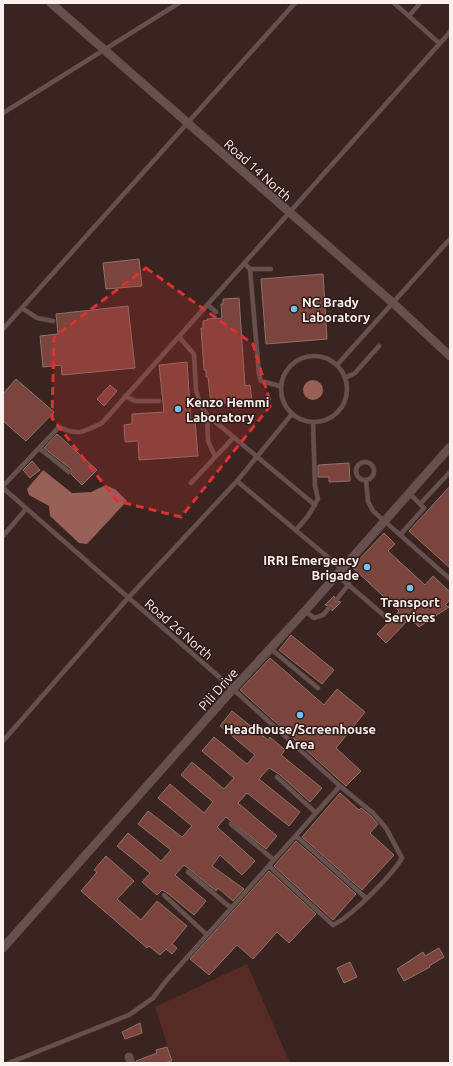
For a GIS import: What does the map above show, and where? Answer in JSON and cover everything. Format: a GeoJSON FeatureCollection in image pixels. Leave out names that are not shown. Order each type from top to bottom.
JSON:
{"type":"FeatureCollection","features":[{"type":"Feature","properties":{"kind":"street","name":"Road 14 North"},"geometry":{"type":"LineString","coordinates":[[51,3],[289,214],[393,303],[450,356]]}},
{"type":"Feature","properties":{"kind":"street","name":"Pili Drive"},"geometry":{"type":"LineString","coordinates":[[4,945],[233,689],[306,611],[450,447]]}},
{"type":"Feature","properties":{"kind":"lane"},"geometry":{"type":"LineString","coordinates":[[3,113],[179,3]]}},
{"type":"Feature","properties":{"kind":"lane"},"geometry":{"type":"LineString","coordinates":[[3,329],[295,3]]}},
{"type":"Feature","properties":{"kind":"lane"},"geometry":{"type":"LineString","coordinates":[[394,3],[440,43]]}},
{"type":"Feature","properties":{"kind":"lane"},"geometry":{"type":"LineString","coordinates":[[409,16],[420,3]]}},
{"type":"Feature","properties":{"kind":"lane"},"geometry":{"type":"LineString","coordinates":[[3,487],[59,427],[72,433],[86,431],[102,423],[208,306],[450,32]]}},
{"type":"Feature","properties":{"kind":"lane"},"geometry":{"type":"LineString","coordinates":[[337,365],[450,239]]}},
{"type":"Feature","properties":{"kind":"lane"},"geometry":{"type":"LineString","coordinates":[[245,264],[250,270],[259,374],[261,381],[280,386]]}},
{"type":"Feature","properties":{"kind":"lane"},"geometry":{"type":"LineString","coordinates":[[250,270],[272,269]]}},
{"type":"Feature","properties":{"kind":"lane"},"geometry":{"type":"LineString","coordinates":[[208,306],[216,312]]}},
{"type":"Feature","properties":{"kind":"lane"},"geometry":{"type":"LineString","coordinates":[[22,308],[38,318],[53,321]]}},
{"type":"Feature","properties":{"kind":"lane"},"geometry":{"type":"LineString","coordinates":[[179,337],[194,354],[196,390],[200,404],[207,415],[315,505]]}},
{"type":"Feature","properties":{"kind":"lane"},"geometry":{"type":"LineString","coordinates":[[345,378],[355,373],[379,346]]}},
{"type":"Feature","properties":{"kind":"lane"},"geometry":{"type":"LineString","coordinates":[[307,356],[323,357],[337,365],[345,378],[347,394],[341,408],[333,416],[324,421],[313,422],[298,419],[285,406],[281,397],[280,386],[283,376],[289,367],[297,360],[307,356]]}},
{"type":"Feature","properties":{"kind":"lane"},"geometry":{"type":"LineString","coordinates":[[125,396],[135,401],[159,401]]}},
{"type":"Feature","properties":{"kind":"lane"},"geometry":{"type":"LineString","coordinates":[[3,741],[128,598],[237,481],[292,414]]}},
{"type":"Feature","properties":{"kind":"lane"},"geometry":{"type":"LineString","coordinates":[[207,415],[208,441],[215,456]]}},
{"type":"Feature","properties":{"kind":"lane"},"geometry":{"type":"LineString","coordinates":[[296,530],[318,499],[313,422]]}},
{"type":"Feature","properties":{"kind":"lane"},"geometry":{"type":"LineString","coordinates":[[191,483],[234,437]]}},
{"type":"Feature","properties":{"kind":"lane"},"geometry":{"type":"LineString","coordinates":[[39,448],[69,472]]}},
{"type":"Feature","properties":{"kind":"lane"},"geometry":{"type":"LineString","coordinates":[[365,462],[370,463],[374,470],[373,476],[366,480],[360,478],[356,469],[359,464],[365,462]]}},
{"type":"Feature","properties":{"kind":"lane"},"geometry":{"type":"LineString","coordinates":[[420,504],[450,472]]}},
{"type":"Feature","properties":{"kind":"lane"},"geometry":{"type":"LineString","coordinates":[[366,480],[368,501],[373,511],[384,522],[401,534],[450,579]]}},
{"type":"Feature","properties":{"kind":"lane"},"geometry":{"type":"LineString","coordinates":[[237,481],[296,530],[340,572],[349,584],[387,618]]}},
{"type":"Feature","properties":{"kind":"lane","name":"Road 26 North"},"geometry":{"type":"LineString","coordinates":[[3,487],[26,509],[233,689],[340,786],[373,813],[386,828],[402,858],[396,868],[366,898]]}},
{"type":"Feature","properties":{"kind":"lane"},"geometry":{"type":"LineString","coordinates":[[401,534],[424,508],[409,493]]}},
{"type":"Feature","properties":{"kind":"lane"},"geometry":{"type":"LineString","coordinates":[[3,536],[26,509]]}},
{"type":"Feature","properties":{"kind":"lane"},"geometry":{"type":"LineString","coordinates":[[338,598],[349,584]]}},
{"type":"Feature","properties":{"kind":"lane"},"geometry":{"type":"LineString","coordinates":[[306,611],[314,618],[323,615],[329,608]]}},
{"type":"Feature","properties":{"kind":"lane"},"geometry":{"type":"LineString","coordinates":[[271,649],[318,688]]}},
{"type":"Feature","properties":{"kind":"lane"},"geometry":{"type":"LineString","coordinates":[[277,777],[316,813]]}},
{"type":"Feature","properties":{"kind":"lane"},"geometry":{"type":"LineString","coordinates":[[9,1063],[129,1015],[153,998],[340,786]]}},
{"type":"Feature","properties":{"kind":"lane"},"geometry":{"type":"LineString","coordinates":[[231,824],[274,860]]}},
{"type":"Feature","properties":{"kind":"lane"},"geometry":{"type":"LineString","coordinates":[[269,866],[333,925],[342,920],[366,898],[296,836]]}},
{"type":"Feature","properties":{"kind":"lane"},"geometry":{"type":"LineString","coordinates":[[188,872],[231,908]]}},
{"type":"Feature","properties":{"kind":"lane"},"geometry":{"type":"LineString","coordinates":[[164,895],[207,935]]}},
{"type":"Feature","properties":{"kind":"highlighted area"},"geometry":{"type":"Polygon","coordinates":[[[146,268],[253,344],[271,405],[181,517],[117,501],[52,418],[54,337],[146,268]]]}},
{"type":"Feature","properties":{"kind":"shaded area"},"geometry":{"type":"Polygon","coordinates":[[[309,380],[317,380],[323,386],[323,394],[317,400],[309,400],[303,394],[303,386],[309,380]]]}},
{"type":"Feature","properties":{"kind":"shaded area"},"geometry":{"type":"Polygon","coordinates":[[[43,470],[72,493],[91,492],[106,485],[116,490],[127,501],[87,544],[79,543],[50,516],[49,506],[29,495],[27,489],[43,470]]]}},
{"type":"Feature","properties":{"kind":"shaded area"},"geometry":{"type":"Polygon","coordinates":[[[247,964],[290,1063],[173,1063],[155,1007],[247,964]]]}},
{"type":"Feature","properties":{"kind":"building"},"geometry":{"type":"Polygon","coordinates":[[[139,259],[142,286],[106,289],[103,263],[139,259]]]}},
{"type":"Feature","properties":{"kind":"building","name":"NC Brady Laboratory"},"geometry":{"type":"Polygon","coordinates":[[[323,274],[327,339],[266,344],[261,279],[323,274]]]}},
{"type":"Feature","properties":{"kind":"building"},"geometry":{"type":"Polygon","coordinates":[[[239,298],[245,386],[250,385],[252,401],[211,404],[208,377],[206,377],[206,370],[204,370],[201,328],[203,328],[203,321],[208,320],[207,319],[222,318],[221,304],[223,304],[223,299],[239,298]]]}},
{"type":"Feature","properties":{"kind":"building"},"geometry":{"type":"Polygon","coordinates":[[[128,306],[135,368],[62,375],[61,365],[43,367],[40,336],[58,334],[56,314],[128,306]]]}},
{"type":"Feature","properties":{"kind":"building","name":"Kenzo Hemmi Laboratory"},"geometry":{"type":"Polygon","coordinates":[[[187,362],[191,422],[195,421],[198,456],[139,460],[138,441],[125,442],[124,425],[132,424],[132,414],[164,412],[159,365],[187,362]]]}},
{"type":"Feature","properties":{"kind":"building"},"geometry":{"type":"Polygon","coordinates":[[[16,379],[54,412],[26,441],[3,421],[3,394],[16,379]]]}},
{"type":"Feature","properties":{"kind":"building"},"geometry":{"type":"Polygon","coordinates":[[[110,385],[117,391],[104,406],[97,399],[110,385]]]}},
{"type":"Feature","properties":{"kind":"building"},"geometry":{"type":"Polygon","coordinates":[[[57,434],[97,470],[82,485],[71,474],[71,469],[44,448],[57,434]]]}},
{"type":"Feature","properties":{"kind":"building"},"geometry":{"type":"Polygon","coordinates":[[[32,461],[40,470],[30,478],[23,470],[32,461]]]}},
{"type":"Feature","properties":{"kind":"building"},"geometry":{"type":"Polygon","coordinates":[[[349,463],[350,481],[329,482],[329,477],[318,477],[318,465],[349,463]]]}},
{"type":"Feature","properties":{"kind":"building"},"geometry":{"type":"Polygon","coordinates":[[[450,486],[450,568],[409,531],[450,486]]]}},
{"type":"Feature","properties":{"kind":"building","name":"Transport Services"},"geometry":{"type":"Polygon","coordinates":[[[384,533],[395,544],[388,551],[425,585],[433,576],[450,592],[450,600],[445,605],[449,607],[419,627],[410,618],[386,643],[377,634],[399,611],[352,567],[384,533]]]}},
{"type":"Feature","properties":{"kind":"building"},"geometry":{"type":"Polygon","coordinates":[[[334,596],[335,601],[341,602],[332,611],[332,606],[325,605],[334,596]]]}},
{"type":"Feature","properties":{"kind":"building"},"geometry":{"type":"Polygon","coordinates":[[[291,635],[334,670],[322,684],[279,650],[291,635]]]}},
{"type":"Feature","properties":{"kind":"building","name":"Headhouse/Screenhouse Area"},"geometry":{"type":"Polygon","coordinates":[[[270,658],[324,705],[337,689],[365,712],[336,748],[361,771],[346,786],[240,690],[270,658]]]}},
{"type":"Feature","properties":{"kind":"building"},"geometry":{"type":"Polygon","coordinates":[[[232,711],[268,740],[270,737],[285,750],[281,755],[322,788],[310,802],[279,774],[269,768],[259,779],[300,812],[289,826],[247,793],[238,803],[277,836],[266,849],[226,817],[217,827],[255,861],[242,875],[220,855],[212,866],[244,889],[233,901],[218,888],[216,891],[184,865],[175,875],[206,901],[194,915],[166,892],[162,890],[157,895],[142,882],[150,873],[117,846],[128,833],[161,861],[171,850],[138,824],[148,811],[182,837],[192,826],[158,798],[170,784],[204,813],[213,802],[181,775],[192,762],[224,789],[234,778],[202,751],[214,737],[247,764],[255,755],[220,726],[232,711]]]}},
{"type":"Feature","properties":{"kind":"building"},"geometry":{"type":"Polygon","coordinates":[[[340,793],[359,810],[361,808],[371,816],[378,824],[370,833],[394,855],[362,890],[302,837],[340,793]]]}},
{"type":"Feature","properties":{"kind":"building"},"geometry":{"type":"Polygon","coordinates":[[[296,841],[356,894],[333,920],[274,866],[296,841]]]}},
{"type":"Feature","properties":{"kind":"building"},"geometry":{"type":"Polygon","coordinates":[[[106,856],[134,881],[117,899],[141,920],[157,901],[187,926],[172,944],[177,948],[172,954],[166,949],[160,955],[149,946],[147,948],[81,891],[97,872],[94,870],[106,856]]]}},
{"type":"Feature","properties":{"kind":"building"},"geometry":{"type":"Polygon","coordinates":[[[269,871],[316,914],[289,943],[277,932],[253,959],[237,945],[209,975],[190,959],[269,871]]]}},
{"type":"Feature","properties":{"kind":"building"},"geometry":{"type":"Polygon","coordinates":[[[439,948],[444,957],[429,966],[430,967],[404,981],[397,969],[423,952],[425,956],[439,948]]]}},
{"type":"Feature","properties":{"kind":"building"},"geometry":{"type":"Polygon","coordinates":[[[350,962],[357,977],[344,983],[337,968],[350,962]]]}},
{"type":"Feature","properties":{"kind":"building"},"geometry":{"type":"Polygon","coordinates":[[[140,1023],[142,1033],[125,1039],[122,1032],[140,1023]]]}},
{"type":"Feature","properties":{"kind":"building"},"geometry":{"type":"Polygon","coordinates":[[[167,1047],[172,1061],[164,1063],[136,1063],[136,1061],[157,1053],[156,1050],[167,1047]]]}},
{"type":"Feature","properties":{"kind":"place","name":"NC Brady Laboratory"},"geometry":{"type":"Point","coordinates":[294,309]}},
{"type":"Feature","properties":{"kind":"place","name":"Kenzo Hemmi Laboratory"},"geometry":{"type":"Point","coordinates":[178,409]}},
{"type":"Feature","properties":{"kind":"place","name":"IRRI Emergency Brigade"},"geometry":{"type":"Point","coordinates":[367,567]}},
{"type":"Feature","properties":{"kind":"place","name":"Transport Services"},"geometry":{"type":"Point","coordinates":[410,588]}},
{"type":"Feature","properties":{"kind":"place","name":"Headhouse/Screenhouse Area"},"geometry":{"type":"Point","coordinates":[300,715]}}]}
